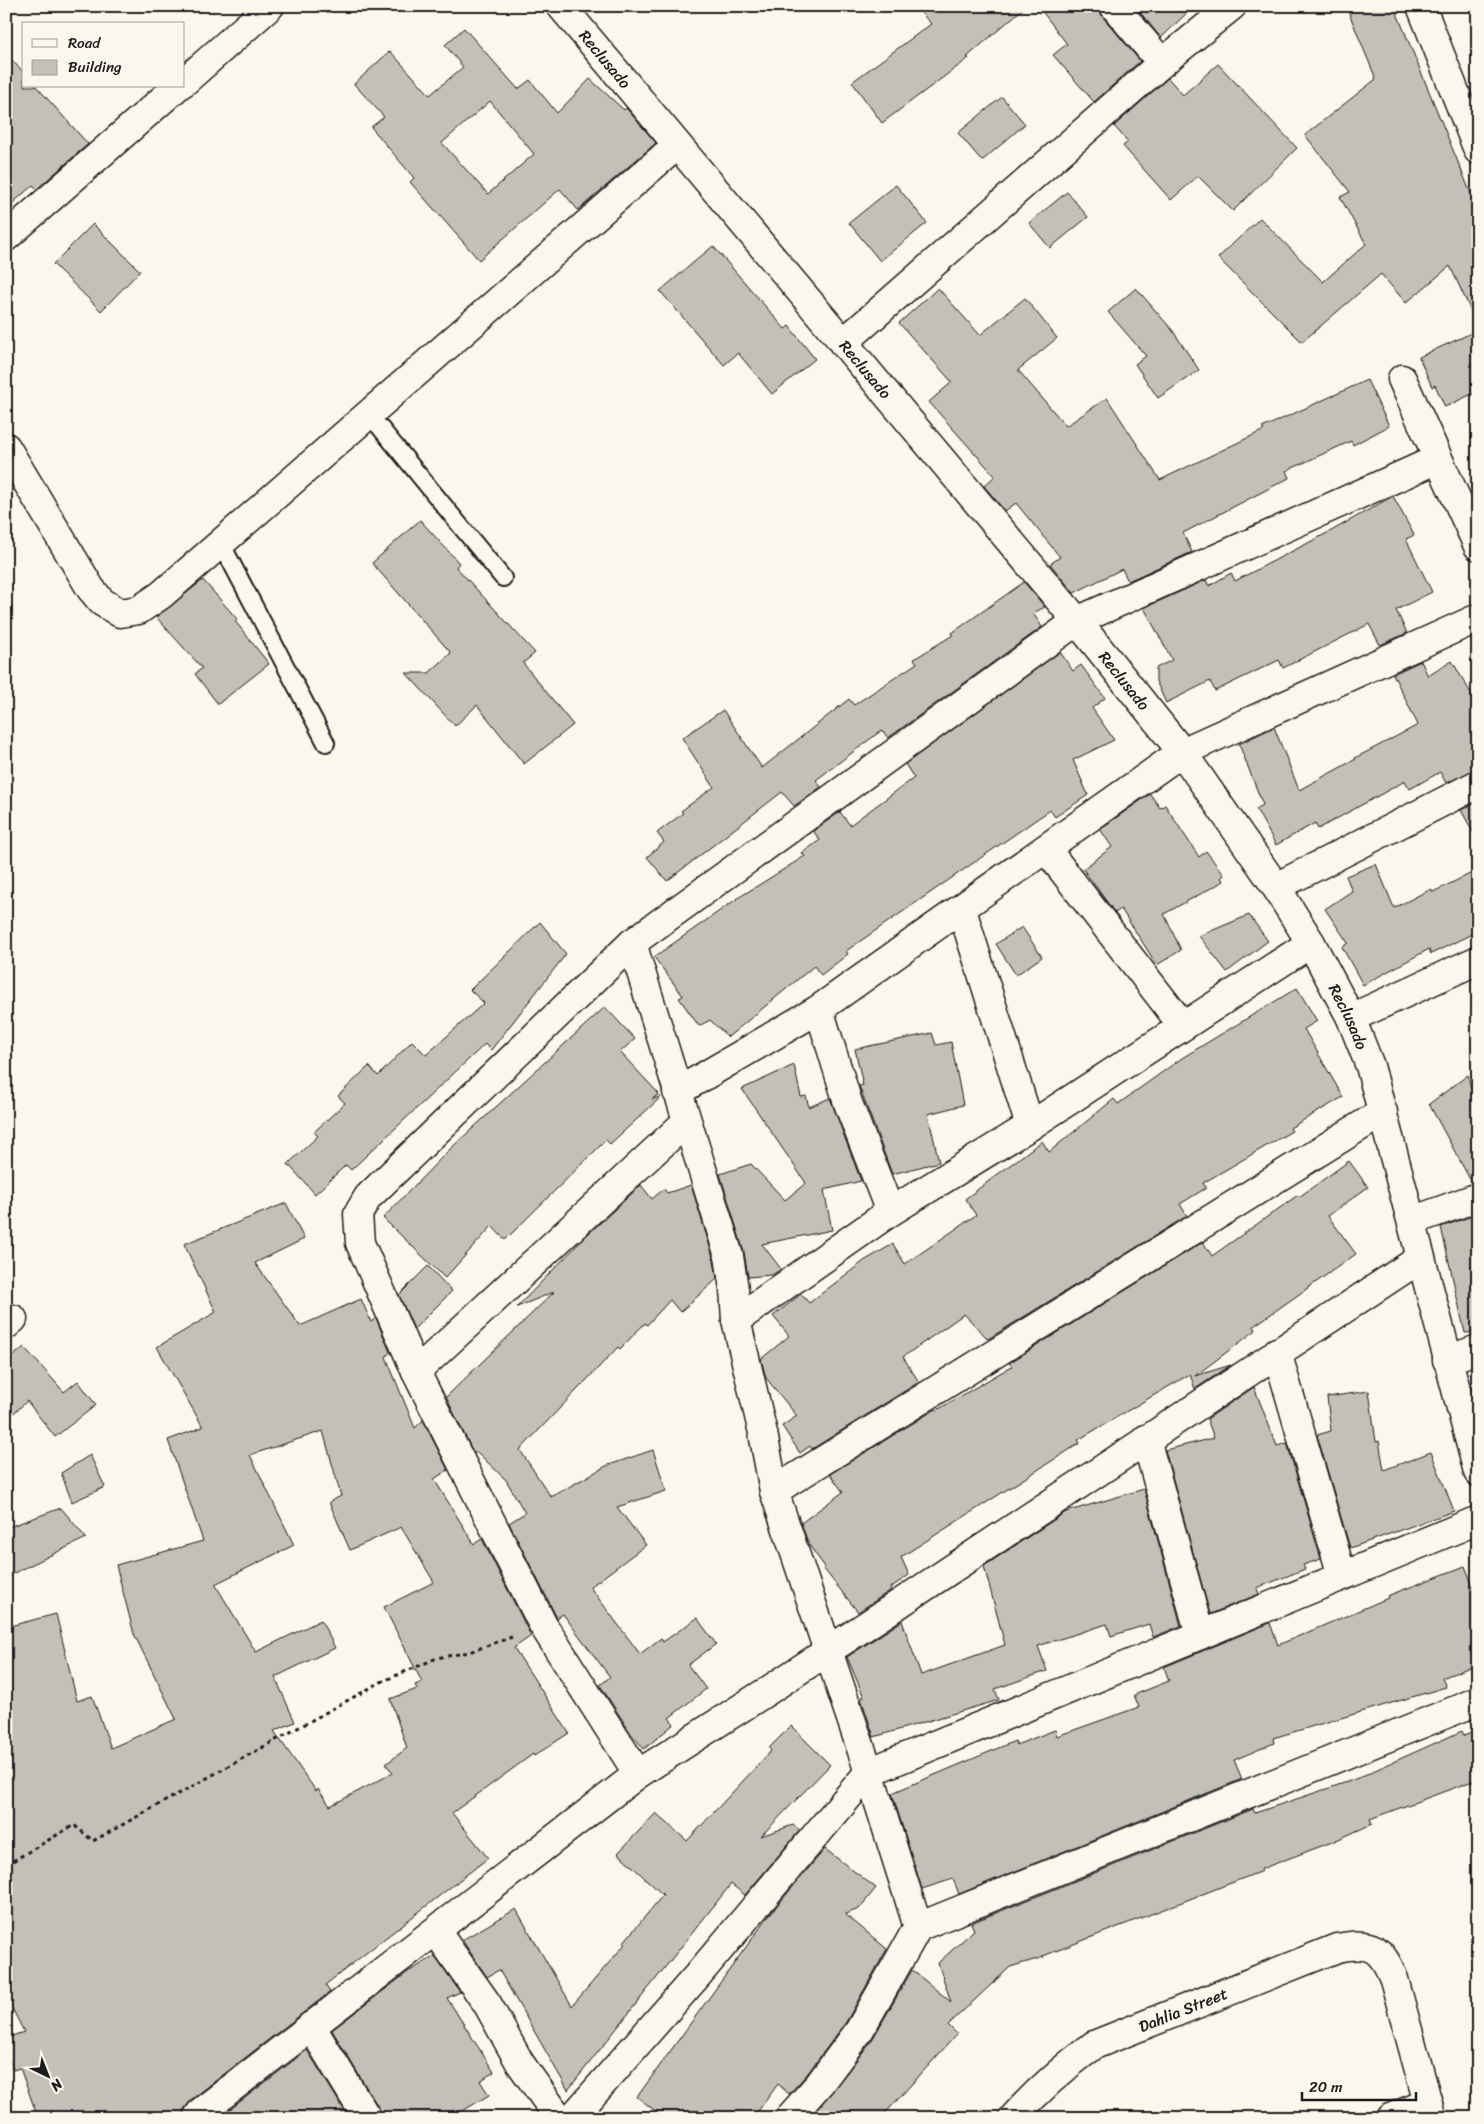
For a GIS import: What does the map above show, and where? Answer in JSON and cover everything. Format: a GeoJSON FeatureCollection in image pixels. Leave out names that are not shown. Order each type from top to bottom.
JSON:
{"type":"FeatureCollection","features":[{"type":"Feature","properties":{"kind":"street"},"geometry":{"type":"LineString","coordinates":[[185,81],[270,6]]}},
{"type":"Feature","properties":{"kind":"street","name":"Reclusado"},"geometry":{"type":"LineString","coordinates":[[561,6],[676,146],[1077,621],[1182,752],[1276,886],[1311,943],[1351,1018],[1370,1066],[1384,1112],[1478,1472]]}},
{"type":"Feature","properties":{"kind":"street"},"geometry":{"type":"LineString","coordinates":[[1114,6],[1162,63]]}},
{"type":"Feature","properties":{"kind":"street"},"geometry":{"type":"LineString","coordinates":[[843,343],[1162,63],[1232,6]]}},
{"type":"Feature","properties":{"kind":"street"},"geometry":{"type":"LineString","coordinates":[[1421,6],[1477,144]]}},
{"type":"Feature","properties":{"kind":"street"},"geometry":{"type":"LineString","coordinates":[[6,237],[176,88]]}},
{"type":"Feature","properties":{"kind":"street"},"geometry":{"type":"LineString","coordinates":[[6,447],[92,589],[102,602],[120,613],[139,610],[221,543],[676,146]]}},
{"type":"Feature","properties":{"kind":"street"},"geometry":{"type":"LineString","coordinates":[[1402,379],[1478,546]]}},
{"type":"Feature","properties":{"kind":"street"},"geometry":{"type":"LineString","coordinates":[[638,1774],[543,1625],[416,1372],[360,1244],[358,1214],[368,1197],[632,944],[1077,621],[1438,459]]}},
{"type":"Feature","properties":{"kind":"street"},"geometry":{"type":"LineString","coordinates":[[677,1092],[819,1009],[962,910],[1182,752],[1478,618]]}},
{"type":"Feature","properties":{"kind":"street"},"geometry":{"type":"LineString","coordinates":[[1276,886],[1478,784]]}},
{"type":"Feature","properties":{"kind":"street"},"geometry":{"type":"LineString","coordinates":[[1046,850],[1183,1026]]}},
{"type":"Feature","properties":{"kind":"street"},"geometry":{"type":"LineString","coordinates":[[962,910],[1030,1126]]}},
{"type":"Feature","properties":{"kind":"street"},"geometry":{"type":"LineString","coordinates":[[736,1320],[890,1212],[1030,1126],[1311,943]]}},
{"type":"Feature","properties":{"kind":"street"},"geometry":{"type":"LineString","coordinates":[[632,944],[729,1256],[736,1320],[764,1433],[774,1491],[869,1772],[918,1927]]}},
{"type":"Feature","properties":{"kind":"street"},"geometry":{"type":"LineString","coordinates":[[1351,1018],[1478,960]]}},
{"type":"Feature","properties":{"kind":"street"},"geometry":{"type":"LineString","coordinates":[[819,1009],[848,1103],[890,1212]]}},
{"type":"Feature","properties":{"kind":"street"},"geometry":{"type":"LineString","coordinates":[[774,1491],[1384,1112]]}},
{"type":"Feature","properties":{"kind":"street"},"geometry":{"type":"LineString","coordinates":[[416,1372],[686,1122]]}},
{"type":"Feature","properties":{"kind":"street"},"geometry":{"type":"LineString","coordinates":[[1412,1221],[1478,1197]]}},
{"type":"Feature","properties":{"kind":"street"},"geometry":{"type":"LineString","coordinates":[[198,2118],[202,2111],[638,1774],[1421,1258]]}},
{"type":"Feature","properties":{"kind":"street"},"geometry":{"type":"LineString","coordinates":[[1448,1360],[1478,1349]]}},
{"type":"Feature","properties":{"kind":"street"},"geometry":{"type":"LineString","coordinates":[[1278,1352],[1342,1576]]}},
{"type":"Feature","properties":{"kind":"street"},"geometry":{"type":"LineString","coordinates":[[1146,1439],[1200,1635]]}},
{"type":"Feature","properties":{"kind":"street"},"geometry":{"type":"LineString","coordinates":[[572,2118],[697,1976],[869,1772],[1478,1520]]}},
{"type":"Feature","properties":{"kind":"street"},"geometry":{"type":"LineString","coordinates":[[789,2118],[820,2083],[859,2031],[918,1927],[1478,1701]]}},
{"type":"Feature","properties":{"kind":"street"},"geometry":{"type":"LineString","coordinates":[[436,1931],[488,2005],[520,2063],[559,2118]]}},
{"type":"Feature","properties":{"kind":"street","name":"Dahlia Street"},"geometry":{"type":"LineString","coordinates":[[1013,2118],[1035,2093],[1064,2067],[1094,2045],[1337,1948],[1359,1943],[1374,1949],[1387,1962],[1394,1980],[1430,2110]]}},
{"type":"Feature","properties":{"kind":"street"},"geometry":{"type":"LineString","coordinates":[[311,2026],[367,2118]]}},
{"type":"Feature","properties":{"kind":"street"},"geometry":{"type":"LineString","coordinates":[[1390,2118],[1430,2110]]}},
{"type":"Feature","properties":{"kind":"lane"},"geometry":{"type":"LineString","coordinates":[[369,414],[502,578]]}},
{"type":"Feature","properties":{"kind":"lane"},"geometry":{"type":"LineString","coordinates":[[221,543],[326,743]]}},
{"type":"Feature","properties":{"kind":"path"},"geometry":{"type":"LineString","coordinates":[[6,1866],[74,1825],[93,1841],[381,1682],[437,1658],[469,1652],[543,1625]]}},
{"type":"Feature","properties":{"kind":"building"},"geometry":{"type":"Polygon","coordinates":[[[915,6],[1026,6],[967,57],[969,58],[882,123],[852,82],[931,24],[915,6]]]}},
{"type":"Feature","properties":{"kind":"building"},"geometry":{"type":"Polygon","coordinates":[[[1038,6],[1099,6],[1102,16],[1140,61],[1094,102],[1053,55],[1067,44],[1038,6]]]}},
{"type":"Feature","properties":{"kind":"building"},"geometry":{"type":"Polygon","coordinates":[[[1135,6],[1194,6],[1161,38],[1135,6]]]}},
{"type":"Feature","properties":{"kind":"building"},"geometry":{"type":"Polygon","coordinates":[[[1346,6],[1394,6],[1478,211],[1478,326],[1450,266],[1406,303],[1381,274],[1302,342],[1218,258],[1260,218],[1323,282],[1366,244],[1340,197],[1350,192],[1305,135],[1376,79],[1346,6]]]}},
{"type":"Feature","properties":{"kind":"building"},"geometry":{"type":"Polygon","coordinates":[[[464,28],[518,89],[530,80],[557,113],[590,79],[624,110],[626,108],[656,143],[578,210],[560,189],[479,260],[410,182],[414,178],[371,127],[384,117],[354,84],[390,51],[430,95],[463,67],[445,45],[464,28]],[[490,101],[442,143],[488,194],[534,154],[490,101]]]}},
{"type":"Feature","properties":{"kind":"building"},"geometry":{"type":"Polygon","coordinates":[[[6,54],[22,71],[22,88],[38,88],[88,144],[37,189],[33,185],[6,209],[6,54]]]}},
{"type":"Feature","properties":{"kind":"building"},"geometry":{"type":"Polygon","coordinates":[[[1218,64],[1297,148],[1233,211],[1198,176],[1171,200],[1123,146],[1128,142],[1114,126],[1168,78],[1183,95],[1218,64]]]}},
{"type":"Feature","properties":{"kind":"building"},"geometry":{"type":"Polygon","coordinates":[[[1002,97],[1025,124],[982,161],[958,133],[1002,97]]]}},
{"type":"Feature","properties":{"kind":"building"},"geometry":{"type":"Polygon","coordinates":[[[896,185],[927,223],[880,261],[849,223],[896,185]]]}},
{"type":"Feature","properties":{"kind":"building"},"geometry":{"type":"Polygon","coordinates":[[[1067,192],[1088,217],[1050,248],[1029,223],[1067,192]]]}},
{"type":"Feature","properties":{"kind":"building"},"geometry":{"type":"Polygon","coordinates":[[[93,224],[140,271],[101,311],[53,264],[93,224]]]}},
{"type":"Feature","properties":{"kind":"building"},"geometry":{"type":"Polygon","coordinates":[[[713,246],[785,329],[789,326],[815,359],[772,394],[738,353],[724,365],[660,291],[713,246]]]}},
{"type":"Feature","properties":{"kind":"building"},"geometry":{"type":"Polygon","coordinates":[[[938,288],[980,335],[1025,298],[1057,338],[1018,370],[1066,426],[1107,398],[1160,480],[1264,430],[1262,428],[1367,380],[1389,426],[1353,445],[1351,441],[1286,471],[1289,478],[1183,533],[1192,552],[1128,581],[1122,569],[1074,593],[1050,564],[1060,557],[1016,503],[1005,511],[984,486],[995,476],[929,402],[952,382],[899,323],[938,288]]]}},
{"type":"Feature","properties":{"kind":"building"},"geometry":{"type":"Polygon","coordinates":[[[1136,288],[1173,331],[1199,370],[1158,398],[1135,364],[1146,356],[1108,312],[1136,288]]]}},
{"type":"Feature","properties":{"kind":"building"},"geometry":{"type":"Polygon","coordinates":[[[1478,330],[1478,391],[1445,407],[1435,385],[1432,387],[1419,357],[1478,330]]]}},
{"type":"Feature","properties":{"kind":"building"},"geometry":{"type":"Polygon","coordinates":[[[1393,496],[1414,535],[1406,539],[1432,592],[1396,610],[1407,633],[1380,645],[1369,624],[1283,668],[1279,660],[1215,691],[1210,681],[1166,703],[1156,681],[1156,668],[1172,660],[1144,608],[1206,580],[1209,586],[1231,573],[1235,581],[1333,530],[1393,496]]]}},
{"type":"Feature","properties":{"kind":"building"},"geometry":{"type":"Polygon","coordinates":[[[420,520],[459,563],[456,567],[535,653],[523,663],[573,725],[524,764],[477,705],[455,726],[406,673],[429,673],[451,653],[372,563],[420,520]]]}},
{"type":"Feature","properties":{"kind":"building"},"geometry":{"type":"Polygon","coordinates":[[[203,580],[237,619],[235,621],[269,664],[218,704],[195,674],[202,668],[156,617],[203,580]]]}},
{"type":"Feature","properties":{"kind":"building"},"geometry":{"type":"Polygon","coordinates":[[[1024,582],[1045,607],[1033,613],[1042,627],[888,738],[882,730],[816,780],[821,787],[794,806],[782,792],[667,881],[647,857],[664,842],[657,833],[683,813],[681,811],[714,787],[682,738],[723,710],[762,768],[849,699],[854,705],[917,663],[914,659],[953,635],[952,633],[1024,582]]]}},
{"type":"Feature","properties":{"kind":"building"},"geometry":{"type":"Polygon","coordinates":[[[1060,652],[1073,671],[1081,665],[1105,698],[1092,708],[1114,740],[1073,760],[1088,795],[1055,817],[1050,810],[846,951],[848,954],[821,975],[814,966],[728,1037],[710,1020],[699,1026],[679,998],[683,996],[654,957],[738,898],[805,856],[802,853],[820,840],[813,831],[840,812],[850,825],[914,778],[905,764],[1060,652]]]}},
{"type":"Feature","properties":{"kind":"building"},"geometry":{"type":"Polygon","coordinates":[[[1421,661],[1428,676],[1452,661],[1478,705],[1478,769],[1446,783],[1440,772],[1410,789],[1405,781],[1318,829],[1315,823],[1276,845],[1256,809],[1263,805],[1239,744],[1274,727],[1299,790],[1418,725],[1393,674],[1421,661]]]}},
{"type":"Feature","properties":{"kind":"building"},"geometry":{"type":"Polygon","coordinates":[[[1150,794],[1160,808],[1165,805],[1199,857],[1206,851],[1224,875],[1221,878],[1224,881],[1164,914],[1181,950],[1157,965],[1121,909],[1115,913],[1083,869],[1112,847],[1100,829],[1150,794]]]}},
{"type":"Feature","properties":{"kind":"building"},"geometry":{"type":"Polygon","coordinates":[[[1478,802],[1478,841],[1461,810],[1478,802]]]}},
{"type":"Feature","properties":{"kind":"building"},"geometry":{"type":"Polygon","coordinates":[[[1376,864],[1394,908],[1431,889],[1433,892],[1478,870],[1478,931],[1431,954],[1429,949],[1363,985],[1342,947],[1348,943],[1325,909],[1352,891],[1346,876],[1376,864]]]}},
{"type":"Feature","properties":{"kind":"building"},"geometry":{"type":"Polygon","coordinates":[[[1249,915],[1268,941],[1227,972],[1199,936],[1249,915]]]}},
{"type":"Feature","properties":{"kind":"building"},"geometry":{"type":"Polygon","coordinates":[[[540,922],[566,954],[491,1050],[485,1044],[351,1170],[346,1165],[315,1194],[288,1164],[318,1136],[314,1132],[345,1103],[338,1096],[369,1066],[378,1076],[412,1041],[426,1055],[484,1003],[470,990],[540,922]]]}},
{"type":"Feature","properties":{"kind":"building"},"geometry":{"type":"Polygon","coordinates":[[[1022,927],[1042,957],[1016,975],[996,944],[1022,927]]]}},
{"type":"Feature","properties":{"kind":"building"},"geometry":{"type":"Polygon","coordinates":[[[1297,988],[1317,1021],[1304,1029],[1343,1097],[1290,1128],[1292,1131],[1203,1183],[1206,1188],[1180,1204],[1187,1216],[988,1339],[964,1314],[903,1357],[919,1382],[812,1449],[810,1446],[800,1453],[782,1426],[797,1416],[766,1378],[761,1359],[789,1336],[773,1316],[801,1294],[809,1303],[864,1261],[893,1244],[905,1264],[976,1215],[965,1199],[1042,1141],[1049,1152],[1114,1099],[1118,1104],[1182,1058],[1297,988]]]}},
{"type":"Feature","properties":{"kind":"building"},"geometry":{"type":"Polygon","coordinates":[[[605,1007],[635,1039],[620,1052],[659,1094],[652,1099],[661,1097],[610,1144],[606,1140],[505,1240],[492,1226],[445,1278],[383,1218],[448,1151],[605,1007]]]}},
{"type":"Feature","properties":{"kind":"building"},"geometry":{"type":"Polygon","coordinates":[[[932,1033],[936,1045],[951,1042],[963,1105],[928,1114],[939,1162],[892,1174],[859,1086],[863,1085],[855,1049],[932,1033]]]}},
{"type":"Feature","properties":{"kind":"building"},"geometry":{"type":"Polygon","coordinates":[[[794,1065],[801,1097],[806,1096],[809,1107],[830,1098],[861,1181],[824,1190],[832,1230],[762,1244],[781,1269],[772,1275],[748,1277],[744,1252],[720,1174],[751,1164],[785,1200],[806,1183],[742,1089],[794,1065]]]}},
{"type":"Feature","properties":{"kind":"building"},"geometry":{"type":"Polygon","coordinates":[[[1468,1075],[1478,1121],[1478,1182],[1472,1183],[1429,1104],[1468,1075]]]}},
{"type":"Feature","properties":{"kind":"building"},"geometry":{"type":"Polygon","coordinates":[[[1349,1161],[1368,1187],[1328,1216],[1356,1254],[1254,1326],[1256,1330],[1195,1376],[1231,1365],[1195,1389],[1190,1374],[1078,1440],[1080,1443],[901,1557],[909,1575],[890,1588],[891,1590],[858,1612],[823,1568],[825,1567],[809,1545],[801,1523],[843,1492],[830,1474],[936,1409],[1012,1366],[1009,1363],[1203,1242],[1212,1256],[1349,1161]]]}},
{"type":"Feature","properties":{"kind":"building"},"geometry":{"type":"Polygon","coordinates":[[[641,1185],[652,1199],[664,1189],[667,1193],[691,1185],[714,1260],[717,1279],[680,1312],[670,1300],[647,1325],[645,1323],[620,1349],[618,1347],[520,1450],[551,1497],[606,1466],[653,1450],[666,1491],[617,1507],[646,1545],[590,1587],[640,1654],[661,1638],[663,1642],[697,1618],[716,1644],[688,1665],[706,1689],[669,1718],[674,1724],[644,1749],[632,1735],[600,1685],[610,1677],[563,1614],[557,1618],[509,1523],[525,1513],[506,1480],[477,1452],[474,1454],[446,1397],[554,1292],[517,1307],[586,1236],[641,1185]]]}},
{"type":"Feature","properties":{"kind":"building"},"geometry":{"type":"Polygon","coordinates":[[[286,1203],[304,1239],[255,1263],[300,1326],[361,1299],[371,1322],[376,1318],[390,1352],[386,1357],[415,1428],[423,1420],[448,1470],[434,1479],[474,1544],[482,1539],[531,1636],[514,1648],[569,1733],[534,1756],[533,1754],[452,1813],[488,1858],[325,1985],[330,1992],[192,2099],[184,2109],[182,2118],[38,2118],[20,2068],[13,2070],[6,2051],[6,2038],[24,2032],[6,1996],[6,1627],[56,1614],[77,1701],[92,1696],[111,1748],[176,1719],[134,1634],[116,1565],[203,1541],[168,1440],[203,1427],[157,1347],[216,1312],[184,1244],[286,1203]],[[323,1431],[250,1455],[294,1545],[215,1584],[256,1652],[321,1620],[335,1648],[275,1677],[295,1722],[274,1731],[316,1791],[318,1789],[330,1806],[393,1773],[386,1764],[407,1748],[390,1699],[417,1689],[415,1685],[422,1682],[384,1607],[434,1582],[401,1527],[350,1550],[329,1502],[341,1496],[323,1431]]]}},
{"type":"Feature","properties":{"kind":"building"},"geometry":{"type":"Polygon","coordinates":[[[1478,1214],[1478,1332],[1465,1333],[1441,1227],[1478,1214]]]}},
{"type":"Feature","properties":{"kind":"building"},"geometry":{"type":"Polygon","coordinates":[[[428,1266],[452,1291],[414,1329],[399,1295],[428,1266]]]}},
{"type":"Feature","properties":{"kind":"building"},"geometry":{"type":"Polygon","coordinates":[[[24,1347],[64,1392],[78,1381],[96,1405],[55,1437],[27,1401],[6,1420],[6,1362],[24,1347]]]}},
{"type":"Feature","properties":{"kind":"building"},"geometry":{"type":"Polygon","coordinates":[[[1254,1387],[1277,1446],[1287,1443],[1321,1559],[1303,1565],[1305,1569],[1257,1588],[1259,1594],[1210,1614],[1165,1450],[1214,1438],[1207,1419],[1254,1387]]]}},
{"type":"Feature","properties":{"kind":"building"},"geometry":{"type":"Polygon","coordinates":[[[1369,1391],[1376,1442],[1379,1441],[1384,1470],[1431,1452],[1454,1511],[1350,1548],[1317,1435],[1331,1431],[1327,1397],[1369,1391]]]}},
{"type":"Feature","properties":{"kind":"building"},"geometry":{"type":"Polygon","coordinates":[[[90,1455],[105,1487],[72,1502],[61,1473],[90,1455]]]}},
{"type":"Feature","properties":{"kind":"building"},"geometry":{"type":"Polygon","coordinates":[[[1144,1489],[1181,1626],[1153,1637],[1149,1624],[1111,1636],[1107,1624],[1038,1646],[1047,1671],[995,1689],[999,1700],[874,1737],[861,1698],[864,1697],[847,1657],[902,1621],[921,1675],[1005,1645],[984,1566],[1066,1512],[1144,1489]]]}},
{"type":"Feature","properties":{"kind":"building"},"geometry":{"type":"Polygon","coordinates":[[[61,1508],[86,1538],[6,1577],[6,1528],[61,1508]]]}},
{"type":"Feature","properties":{"kind":"building"},"geometry":{"type":"Polygon","coordinates":[[[1465,1566],[1478,1599],[1478,1664],[1442,1678],[1446,1687],[1273,1738],[1274,1743],[1234,1760],[1242,1779],[959,1894],[953,1879],[922,1889],[892,1793],[1015,1741],[1016,1745],[1055,1730],[1057,1736],[1139,1707],[1134,1695],[1169,1681],[1164,1667],[1270,1623],[1278,1645],[1388,1598],[1387,1596],[1465,1566]]]}},
{"type":"Feature","properties":{"kind":"building"},"geometry":{"type":"Polygon","coordinates":[[[791,1726],[830,1765],[761,1836],[793,1825],[800,1830],[745,1895],[731,1884],[568,2090],[499,1970],[487,1977],[462,1940],[516,1909],[572,2006],[625,1944],[623,1943],[663,1895],[618,1853],[656,1813],[687,1841],[771,1751],[769,1748],[791,1726]]]}},
{"type":"Feature","properties":{"kind":"building"},"geometry":{"type":"Polygon","coordinates":[[[1462,1731],[1464,1736],[1471,1733],[1478,1750],[1478,1779],[1370,1819],[1372,1824],[1332,1842],[1261,1869],[1262,1871],[1044,1957],[1010,1967],[948,2025],[957,2034],[881,2118],[813,2118],[811,2116],[872,2040],[912,1970],[951,2002],[938,1963],[974,1930],[971,1923],[1253,1809],[1255,1813],[1353,1780],[1462,1731]]]}},
{"type":"Feature","properties":{"kind":"building"},"geometry":{"type":"Polygon","coordinates":[[[825,1849],[876,1888],[859,1909],[845,1914],[887,1949],[846,2022],[808,2073],[789,2094],[778,2084],[753,2118],[665,2118],[637,2097],[770,1914],[825,1849]]]}},
{"type":"Feature","properties":{"kind":"building"},"geometry":{"type":"Polygon","coordinates":[[[435,1956],[460,1992],[447,1998],[494,2072],[480,2081],[489,2095],[451,2118],[383,2118],[332,2030],[408,1972],[435,1956]]]}},
{"type":"Feature","properties":{"kind":"building"},"geometry":{"type":"Polygon","coordinates":[[[307,2050],[349,2118],[219,2118],[307,2050]]]}}]}
